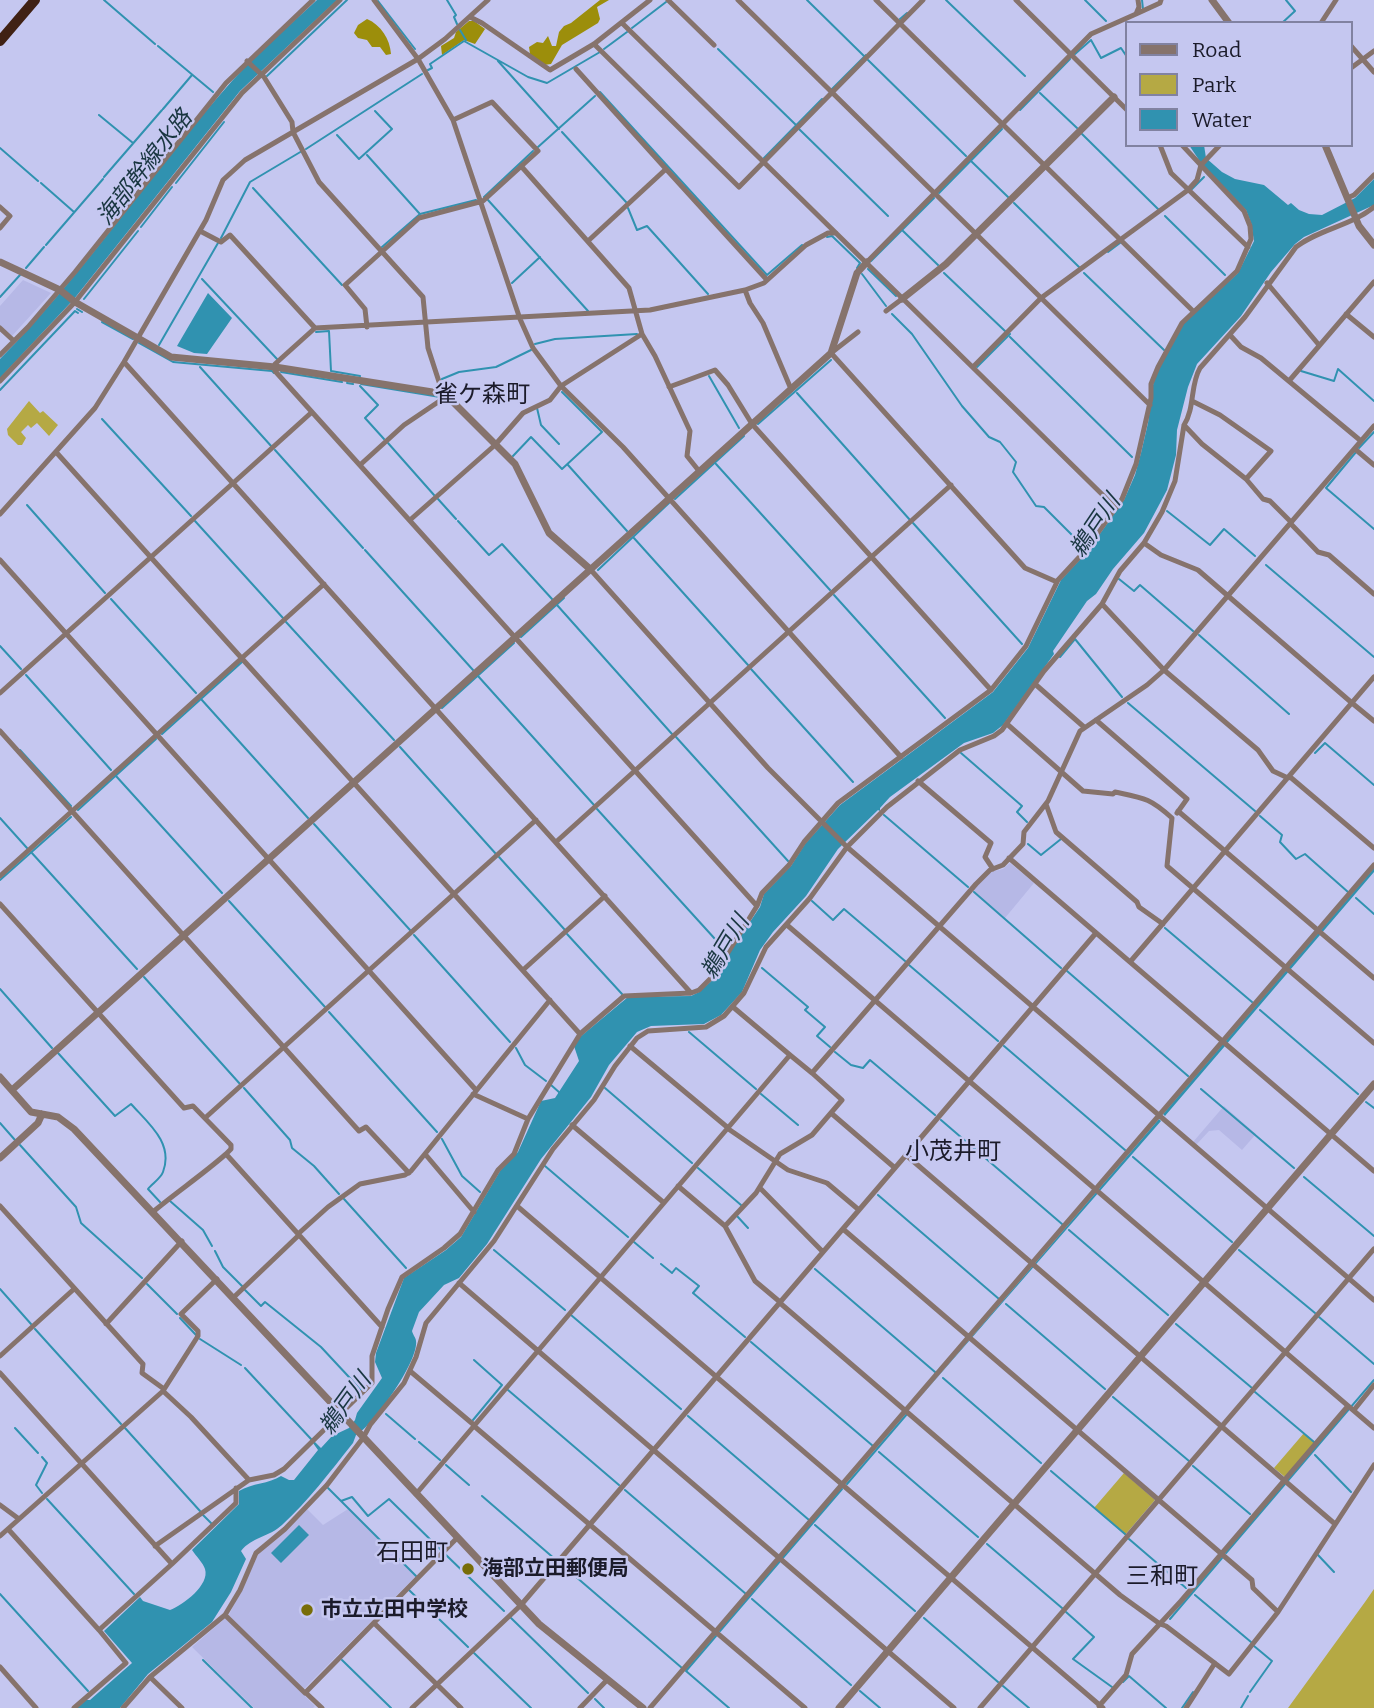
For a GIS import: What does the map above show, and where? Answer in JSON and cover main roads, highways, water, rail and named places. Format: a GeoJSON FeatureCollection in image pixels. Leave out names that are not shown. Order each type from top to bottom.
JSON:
{"type":"FeatureCollection","features":[{"type":"Feature","properties":{"kind":"highway"},"geometry":{"type":"LineString","coordinates":[[0,41],[35,0]]}},
{"type":"Feature","properties":{"kind":"water"},"geometry":{"type":"Polygon","coordinates":[[[317,0],[337,0],[240,91],[74,299],[0,378],[0,359],[61,292],[203,115],[252,60],[317,0]]]}},
{"type":"Feature","properties":{"kind":"water"},"geometry":{"type":"Polygon","coordinates":[[[1190,147],[1204,147],[1206,158],[1235,179],[1264,185],[1288,205],[1291,203],[1309,214],[1322,215],[1355,198],[1374,179],[1374,205],[1304,237],[1295,244],[1271,272],[1241,316],[1197,364],[1177,430],[1176,455],[1167,490],[1144,533],[1096,594],[1087,601],[1053,651],[1054,654],[1003,725],[993,733],[964,743],[890,797],[880,811],[838,849],[806,896],[760,950],[742,992],[721,1015],[704,1024],[651,1026],[637,1032],[609,1065],[591,1097],[541,1159],[487,1244],[459,1278],[444,1285],[419,1312],[412,1331],[416,1340],[415,1350],[403,1377],[383,1407],[356,1435],[336,1465],[292,1516],[277,1529],[250,1543],[241,1551],[246,1559],[231,1592],[212,1622],[148,1674],[120,1708],[77,1708],[132,1663],[104,1631],[140,1597],[143,1601],[170,1610],[182,1604],[200,1588],[205,1569],[192,1550],[239,1504],[239,1491],[281,1476],[294,1480],[318,1450],[314,1441],[321,1448],[332,1436],[349,1428],[355,1420],[357,1413],[382,1378],[375,1362],[376,1353],[404,1278],[461,1237],[500,1171],[518,1152],[541,1101],[555,1098],[579,1061],[574,1046],[580,1037],[628,997],[691,996],[699,992],[715,978],[760,907],[764,894],[791,866],[805,844],[840,805],[993,692],[1028,648],[1061,580],[1087,552],[1124,500],[1141,453],[1154,378],[1183,324],[1238,273],[1254,241],[1246,210],[1203,166],[1190,147]]]}},
{"type":"Feature","properties":{"kind":"water"},"geometry":{"type":"Polygon","coordinates":[[[208,293],[232,318],[207,354],[194,353],[177,346],[208,293]]]}},
{"type":"Feature","properties":{"kind":"water"},"geometry":{"type":"Polygon","coordinates":[[[1374,868],[1374,872],[1165,1116],[1163,1114],[1374,868]]]}},
{"type":"Feature","properties":{"kind":"water"},"geometry":{"type":"Polygon","coordinates":[[[1159,1119],[1161,1121],[908,1411],[1159,1119]]]}},
{"type":"Feature","properties":{"kind":"water"},"geometry":{"type":"Polygon","coordinates":[[[299,1525],[309,1535],[281,1563],[271,1553],[299,1525]]]}},
{"type":"Feature","properties":{"kind":"waterway"},"geometry":{"type":"LineString","coordinates":[[104,0],[155,44]]}},
{"type":"Feature","properties":{"kind":"waterway"},"geometry":{"type":"LineString","coordinates":[[267,76],[347,0]]}},
{"type":"Feature","properties":{"kind":"waterway"},"geometry":{"type":"LineString","coordinates":[[447,0],[456,15],[454,17],[457,24]]}},
{"type":"Feature","properties":{"kind":"waterway"},"geometry":{"type":"LineString","coordinates":[[807,0],[864,56]]}},
{"type":"Feature","properties":{"kind":"waterway"},"geometry":{"type":"LineString","coordinates":[[946,0],[1025,76]]}},
{"type":"Feature","properties":{"kind":"waterway"},"geometry":{"type":"LineString","coordinates":[[1085,0],[1106,21]]}},
{"type":"Feature","properties":{"kind":"waterway"},"geometry":{"type":"LineString","coordinates":[[1142,0],[1143,9]]}},
{"type":"Feature","properties":{"kind":"waterway"},"geometry":{"type":"LineString","coordinates":[[1284,21],[1295,11],[1286,0]]}},
{"type":"Feature","properties":{"kind":"waterway"},"geometry":{"type":"LineString","coordinates":[[378,1],[415,49]]}},
{"type":"Feature","properties":{"kind":"waterway"},"geometry":{"type":"LineString","coordinates":[[632,28],[666,2]]}},
{"type":"Feature","properties":{"kind":"waterway"},"geometry":{"type":"LineString","coordinates":[[900,19],[907,13]]}},
{"type":"Feature","properties":{"kind":"waterway"},"geometry":{"type":"LineString","coordinates":[[460,30],[466,40]]}},
{"type":"Feature","properties":{"kind":"waterway"},"geometry":{"type":"LineString","coordinates":[[604,49],[627,32]]}},
{"type":"Feature","properties":{"kind":"waterway"},"geometry":{"type":"LineString","coordinates":[[1075,54],[1091,40],[1101,58],[1121,48],[1126,56]]}},
{"type":"Feature","properties":{"kind":"waterway"},"geometry":{"type":"LineString","coordinates":[[428,70],[432,68],[430,64],[464,41],[528,77],[547,83],[600,52]]}},
{"type":"Feature","properties":{"kind":"waterway"},"geometry":{"type":"LineString","coordinates":[[158,46],[213,92]]}},
{"type":"Feature","properties":{"kind":"waterway"},"geometry":{"type":"LineString","coordinates":[[718,49],[796,125]]}},
{"type":"Feature","properties":{"kind":"waterway"},"geometry":{"type":"LineString","coordinates":[[832,89],[866,55]]}},
{"type":"Feature","properties":{"kind":"waterway"},"geometry":{"type":"LineString","coordinates":[[1020,110],[1070,59]]}},
{"type":"Feature","properties":{"kind":"waterway"},"geometry":{"type":"LineString","coordinates":[[868,60],[966,156]]}},
{"type":"Feature","properties":{"kind":"waterway"},"geometry":{"type":"LineString","coordinates":[[498,61],[559,129]]}},
{"type":"Feature","properties":{"kind":"waterway"},"geometry":{"type":"LineString","coordinates":[[306,149],[422,74]]}},
{"type":"Feature","properties":{"kind":"waterway","name":"海部幹線水路"},"geometry":{"type":"LineString","coordinates":[[163,109],[192,75]]}},
{"type":"Feature","properties":{"kind":"waterway"},"geometry":{"type":"LineString","coordinates":[[600,92],[767,275],[802,245]]}},
{"type":"Feature","properties":{"kind":"waterway"},"geometry":{"type":"LineString","coordinates":[[1040,93],[1077,128]]}},
{"type":"Feature","properties":{"kind":"waterway"},"geometry":{"type":"LineString","coordinates":[[538,147],[595,96]]}},
{"type":"Feature","properties":{"kind":"waterway"},"geometry":{"type":"LineString","coordinates":[[764,158],[822,99]]}},
{"type":"Feature","properties":{"kind":"waterway","name":"海部幹線水路"},"geometry":{"type":"LineString","coordinates":[[104,177],[162,110]]}},
{"type":"Feature","properties":{"kind":"waterway"},"geometry":{"type":"LineString","coordinates":[[337,135],[359,159],[392,129],[375,111]]}},
{"type":"Feature","properties":{"kind":"waterway","name":"海部幹線水路"},"geometry":{"type":"LineString","coordinates":[[99,115],[133,143]]}},
{"type":"Feature","properties":{"kind":"waterway"},"geometry":{"type":"LineString","coordinates":[[176,183],[224,122]]}},
{"type":"Feature","properties":{"kind":"waterway"},"geometry":{"type":"LineString","coordinates":[[799,129],[888,216]]}},
{"type":"Feature","properties":{"kind":"waterway"},"geometry":{"type":"LineString","coordinates":[[939,193],[1002,129]]}},
{"type":"Feature","properties":{"kind":"waterway"},"geometry":{"type":"LineString","coordinates":[[562,132],[626,202]]}},
{"type":"Feature","properties":{"kind":"waterway"},"geometry":{"type":"LineString","coordinates":[[1082,134],[1158,209]]}},
{"type":"Feature","properties":{"kind":"waterway"},"geometry":{"type":"LineString","coordinates":[[0,148],[38,181]]}},
{"type":"Feature","properties":{"kind":"waterway"},"geometry":{"type":"LineString","coordinates":[[221,238],[250,182],[302,151]]}},
{"type":"Feature","properties":{"kind":"waterway"},"geometry":{"type":"LineString","coordinates":[[484,197],[533,151]]}},
{"type":"Feature","properties":{"kind":"waterway"},"geometry":{"type":"LineString","coordinates":[[367,155],[419,213]]}},
{"type":"Feature","properties":{"kind":"waterway"},"geometry":{"type":"LineString","coordinates":[[971,161],[1008,197]]}},
{"type":"Feature","properties":{"kind":"waterway"},"geometry":{"type":"LineString","coordinates":[[1192,189],[1204,177]]}},
{"type":"Feature","properties":{"kind":"waterway"},"geometry":{"type":"LineString","coordinates":[[46,245],[103,179]]}},
{"type":"Feature","properties":{"kind":"waterway"},"geometry":{"type":"LineString","coordinates":[[41,183],[74,212]]}},
{"type":"Feature","properties":{"kind":"waterway"},"geometry":{"type":"LineString","coordinates":[[141,227],[172,187]]}},
{"type":"Feature","properties":{"kind":"waterway"},"geometry":{"type":"LineString","coordinates":[[253,188],[342,285]]}},
{"type":"Feature","properties":{"kind":"waterway"},"geometry":{"type":"LineString","coordinates":[[871,261],[934,198]]}},
{"type":"Feature","properties":{"kind":"waterway"},"geometry":{"type":"LineString","coordinates":[[382,247],[420,214],[476,200]]}},
{"type":"Feature","properties":{"kind":"waterway"},"geometry":{"type":"LineString","coordinates":[[488,200],[588,311]]}},
{"type":"Feature","properties":{"kind":"waterway"},"geometry":{"type":"LineString","coordinates":[[1014,203],[1079,267]]}},
{"type":"Feature","properties":{"kind":"waterway"},"geometry":{"type":"LineString","coordinates":[[628,208],[637,230],[647,226],[708,294]]}},
{"type":"Feature","properties":{"kind":"waterway"},"geometry":{"type":"LineString","coordinates":[[1165,216],[1225,275]]}},
{"type":"Feature","properties":{"kind":"waterway"},"geometry":{"type":"LineString","coordinates":[[902,230],[938,265]]}},
{"type":"Feature","properties":{"kind":"waterway"},"geometry":{"type":"LineString","coordinates":[[84,299],[138,231]]}},
{"type":"Feature","properties":{"kind":"waterway"},"geometry":{"type":"LineString","coordinates":[[827,237],[832,236],[860,263],[857,268]]}},
{"type":"Feature","properties":{"kind":"waterway"},"geometry":{"type":"LineString","coordinates":[[159,345],[218,243]]}},
{"type":"Feature","properties":{"kind":"waterway"},"geometry":{"type":"LineString","coordinates":[[1108,252],[1120,243]]}},
{"type":"Feature","properties":{"kind":"waterway"},"geometry":{"type":"LineString","coordinates":[[26,268],[44,247]]}},
{"type":"Feature","properties":{"kind":"waterway"},"geometry":{"type":"LineString","coordinates":[[512,283],[540,257]]}},
{"type":"Feature","properties":{"kind":"waterway"},"geometry":{"type":"LineString","coordinates":[[868,269],[896,296]]}},
{"type":"Feature","properties":{"kind":"waterway"},"geometry":{"type":"LineString","coordinates":[[944,273],[1005,331]]}},
{"type":"Feature","properties":{"kind":"waterway"},"geometry":{"type":"LineString","coordinates":[[1084,273],[1164,350]]}},
{"type":"Feature","properties":{"kind":"waterway"},"geometry":{"type":"LineString","coordinates":[[862,274],[886,306]]}},
{"type":"Feature","properties":{"kind":"waterway"},"geometry":{"type":"LineString","coordinates":[[0,297],[20,275]]}},
{"type":"Feature","properties":{"kind":"waterway"},"geometry":{"type":"LineString","coordinates":[[202,279],[277,359]]}},
{"type":"Feature","properties":{"kind":"waterway"},"geometry":{"type":"LineString","coordinates":[[77,309],[82,312]]}},
{"type":"Feature","properties":{"kind":"waterway"},"geometry":{"type":"LineString","coordinates":[[0,390],[75,311],[78,313]]}},
{"type":"Feature","properties":{"kind":"waterway","name":"鵜戸川"},"geometry":{"type":"LineString","coordinates":[[892,314],[912,334],[962,406],[989,437],[1000,442],[1016,462],[1013,472],[1036,506],[1044,507],[1084,547]]}},
{"type":"Feature","properties":{"kind":"waterway"},"geometry":{"type":"LineString","coordinates":[[102,322],[133,339]]}},
{"type":"Feature","properties":{"kind":"waterway"},"geometry":{"type":"LineString","coordinates":[[316,332],[329,331],[331,371],[360,376]]}},
{"type":"Feature","properties":{"kind":"waterway"},"geometry":{"type":"LineString","coordinates":[[535,344],[555,339],[637,334]]}},
{"type":"Feature","properties":{"kind":"waterway"},"geometry":{"type":"LineString","coordinates":[[977,367],[1010,334]]}},
{"type":"Feature","properties":{"kind":"waterway"},"geometry":{"type":"LineString","coordinates":[[1010,337],[1132,457]]}},
{"type":"Feature","properties":{"kind":"waterway"},"geometry":{"type":"LineString","coordinates":[[139,343],[173,362],[274,373]]}},
{"type":"Feature","properties":{"kind":"waterway"},"geometry":{"type":"LineString","coordinates":[[442,379],[459,372],[496,367],[531,350]]}},
{"type":"Feature","properties":{"kind":"waterway"},"geometry":{"type":"LineString","coordinates":[[758,424],[831,360]]}},
{"type":"Feature","properties":{"kind":"waterway"},"geometry":{"type":"LineString","coordinates":[[200,367],[272,447]]}},
{"type":"Feature","properties":{"kind":"waterway"},"geometry":{"type":"LineString","coordinates":[[1301,371],[1334,381],[1338,369],[1374,401]]}},
{"type":"Feature","properties":{"kind":"waterway"},"geometry":{"type":"LineString","coordinates":[[281,372],[342,382]]}},
{"type":"Feature","properties":{"kind":"waterway"},"geometry":{"type":"LineString","coordinates":[[709,376],[739,428]]}},
{"type":"Feature","properties":{"kind":"waterway"},"geometry":{"type":"LineString","coordinates":[[347,383],[353,384]]}},
{"type":"Feature","properties":{"kind":"waterway"},"geometry":{"type":"LineString","coordinates":[[361,384],[440,397]]}},
{"type":"Feature","properties":{"kind":"waterway"},"geometry":{"type":"LineString","coordinates":[[360,386],[378,405],[365,418],[384,439]]}},
{"type":"Feature","properties":{"kind":"waterway"},"geometry":{"type":"LineString","coordinates":[[513,456],[531,437],[562,469],[602,432],[562,392]]}},
{"type":"Feature","properties":{"kind":"waterway"},"geometry":{"type":"LineString","coordinates":[[797,393],[910,520]]}},
{"type":"Feature","properties":{"kind":"waterway"},"geometry":{"type":"LineString","coordinates":[[537,408],[541,425],[559,444]]}},
{"type":"Feature","properties":{"kind":"waterway"},"geometry":{"type":"LineString","coordinates":[[102,419],[191,516]]}},
{"type":"Feature","properties":{"kind":"waterway"},"geometry":{"type":"LineString","coordinates":[[1359,448],[1374,432]]}},
{"type":"Feature","properties":{"kind":"waterway"},"geometry":{"type":"LineString","coordinates":[[675,499],[744,436]]}},
{"type":"Feature","properties":{"kind":"waterway"},"geometry":{"type":"LineString","coordinates":[[388,443],[434,495]]}},
{"type":"Feature","properties":{"kind":"waterway"},"geometry":{"type":"LineString","coordinates":[[275,450],[363,548]]}},
{"type":"Feature","properties":{"kind":"waterway"},"geometry":{"type":"LineString","coordinates":[[1356,452],[1326,488],[1374,529]]}},
{"type":"Feature","properties":{"kind":"waterway"},"geometry":{"type":"LineString","coordinates":[[716,464],[830,590]]}},
{"type":"Feature","properties":{"kind":"waterway"},"geometry":{"type":"LineString","coordinates":[[568,465],[627,531]]}},
{"type":"Feature","properties":{"kind":"waterway"},"geometry":{"type":"LineString","coordinates":[[438,499],[456,519]]}},
{"type":"Feature","properties":{"kind":"waterway"},"geometry":{"type":"LineString","coordinates":[[598,570],[669,503]]}},
{"type":"Feature","properties":{"kind":"waterway"},"geometry":{"type":"LineString","coordinates":[[27,505],[105,593]]}},
{"type":"Feature","properties":{"kind":"waterway"},"geometry":{"type":"LineString","coordinates":[[1167,511],[1210,545],[1224,529],[1255,556]]}},
{"type":"Feature","properties":{"kind":"waterway"},"geometry":{"type":"LineString","coordinates":[[195,521],[283,618]]}},
{"type":"Feature","properties":{"kind":"waterway"},"geometry":{"type":"LineString","coordinates":[[458,521],[489,555],[502,544],[552,599]]}},
{"type":"Feature","properties":{"kind":"waterway"},"geometry":{"type":"LineString","coordinates":[[913,523],[1022,644]]}},
{"type":"Feature","properties":{"kind":"waterway"},"geometry":{"type":"LineString","coordinates":[[633,537],[748,665]]}},
{"type":"Feature","properties":{"kind":"waterway"},"geometry":{"type":"LineString","coordinates":[[365,550],[473,670]]}},
{"type":"Feature","properties":{"kind":"waterway"},"geometry":{"type":"LineString","coordinates":[[1266,565],[1374,657]]}},
{"type":"Feature","properties":{"kind":"waterway"},"geometry":{"type":"LineString","coordinates":[[1119,579],[1134,591],[1140,585],[1193,631]]}},
{"type":"Feature","properties":{"kind":"waterway"},"geometry":{"type":"LineString","coordinates":[[834,595],[945,718]]}},
{"type":"Feature","properties":{"kind":"waterway"},"geometry":{"type":"LineString","coordinates":[[521,637],[564,598]]}},
{"type":"Feature","properties":{"kind":"waterway"},"geometry":{"type":"LineString","coordinates":[[111,599],[196,693]]}},
{"type":"Feature","properties":{"kind":"waterway"},"geometry":{"type":"LineString","coordinates":[[557,605],[672,734]]}},
{"type":"Feature","properties":{"kind":"waterway"},"geometry":{"type":"LineString","coordinates":[[286,622],[394,740]]}},
{"type":"Feature","properties":{"kind":"waterway"},"geometry":{"type":"LineString","coordinates":[[1199,635],[1289,714]]}},
{"type":"Feature","properties":{"kind":"waterway"},"geometry":{"type":"LineString","coordinates":[[1060,657],[1075,639],[1122,697]]}},
{"type":"Feature","properties":{"kind":"waterway"},"geometry":{"type":"LineString","coordinates":[[442,708],[514,643]]}},
{"type":"Feature","properties":{"kind":"waterway"},"geometry":{"type":"LineString","coordinates":[[0,646],[21,669]]}},
{"type":"Feature","properties":{"kind":"waterway"},"geometry":{"type":"LineString","coordinates":[[162,734],[242,662]]}},
{"type":"Feature","properties":{"kind":"waterway"},"geometry":{"type":"LineString","coordinates":[[751,669],[853,782]]}},
{"type":"Feature","properties":{"kind":"waterway"},"geometry":{"type":"LineString","coordinates":[[26,675],[111,770]]}},
{"type":"Feature","properties":{"kind":"waterway"},"geometry":{"type":"LineString","coordinates":[[478,676],[594,805]]}},
{"type":"Feature","properties":{"kind":"waterway"},"geometry":{"type":"LineString","coordinates":[[201,699],[308,818]]}},
{"type":"Feature","properties":{"kind":"waterway"},"geometry":{"type":"LineString","coordinates":[[1128,703],[1255,811]]}},
{"type":"Feature","properties":{"kind":"waterway"},"geometry":{"type":"LineString","coordinates":[[676,737],[788,861]]}},
{"type":"Feature","properties":{"kind":"waterway"},"geometry":{"type":"LineString","coordinates":[[78,810],[156,739]]}},
{"type":"Feature","properties":{"kind":"waterway"},"geometry":{"type":"LineString","coordinates":[[1315,753],[1325,743],[1374,785]]}},
{"type":"Feature","properties":{"kind":"waterway"},"geometry":{"type":"LineString","coordinates":[[400,747],[496,854]]}},
{"type":"Feature","properties":{"kind":"waterway"},"geometry":{"type":"LineString","coordinates":[[20,750],[71,806]]}},
{"type":"Feature","properties":{"kind":"waterway"},"geometry":{"type":"LineString","coordinates":[[961,753],[1022,806],[1017,812],[1027,822]]}},
{"type":"Feature","properties":{"kind":"waterway"},"geometry":{"type":"LineString","coordinates":[[116,776],[222,893]]}},
{"type":"Feature","properties":{"kind":"waterway","name":"鵜戸川"},"geometry":{"type":"LineString","coordinates":[[597,809],[725,950]]}},
{"type":"Feature","properties":{"kind":"waterway"},"geometry":{"type":"LineString","coordinates":[[884,815],[968,887]]}},
{"type":"Feature","properties":{"kind":"waterway"},"geometry":{"type":"LineString","coordinates":[[1260,816],[1282,835],[1280,842],[1296,859],[1305,854],[1348,892]]}},
{"type":"Feature","properties":{"kind":"waterway"},"geometry":{"type":"LineString","coordinates":[[0,880],[71,817]]}},
{"type":"Feature","properties":{"kind":"waterway"},"geometry":{"type":"LineString","coordinates":[[0,818],[27,848]]}},
{"type":"Feature","properties":{"kind":"waterway"},"geometry":{"type":"LineString","coordinates":[[314,824],[410,930]]}},
{"type":"Feature","properties":{"kind":"waterway"},"geometry":{"type":"LineString","coordinates":[[1028,844],[1041,855],[1061,839]]}},
{"type":"Feature","properties":{"kind":"waterway"},"geometry":{"type":"LineString","coordinates":[[31,852],[137,969]]}},
{"type":"Feature","properties":{"kind":"waterway"},"geometry":{"type":"LineString","coordinates":[[499,857],[565,930]]}},
{"type":"Feature","properties":{"kind":"waterway"},"geometry":{"type":"LineString","coordinates":[[974,892],[1061,968]]}},
{"type":"Feature","properties":{"kind":"waterway"},"geometry":{"type":"LineString","coordinates":[[1356,898],[1374,914]]}},
{"type":"Feature","properties":{"kind":"waterway"},"geometry":{"type":"LineString","coordinates":[[229,901],[325,1007]]}},
{"type":"Feature","properties":{"kind":"waterway"},"geometry":{"type":"LineString","coordinates":[[812,901],[833,920],[844,909],[905,961]]}},
{"type":"Feature","properties":{"kind":"waterway"},"geometry":{"type":"LineString","coordinates":[[1165,928],[1252,1002]]}},
{"type":"Feature","properties":{"kind":"waterway"},"geometry":{"type":"LineString","coordinates":[[567,934],[622,994]]}},
{"type":"Feature","properties":{"kind":"waterway"},"geometry":{"type":"LineString","coordinates":[[414,935],[510,1042]]}},
{"type":"Feature","properties":{"kind":"waterway"},"geometry":{"type":"LineString","coordinates":[[909,965],[998,1041]]}},
{"type":"Feature","properties":{"kind":"waterway"},"geometry":{"type":"LineString","coordinates":[[762,968],[808,1007],[805,1010],[825,1027],[817,1036],[830,1047]]}},
{"type":"Feature","properties":{"kind":"waterway"},"geometry":{"type":"LineString","coordinates":[[1067,971],[1188,1076]]}},
{"type":"Feature","properties":{"kind":"waterway"},"geometry":{"type":"LineString","coordinates":[[144,977],[240,1084]]}},
{"type":"Feature","properties":{"kind":"waterway"},"geometry":{"type":"LineString","coordinates":[[0,989],[52,1048]]}},
{"type":"Feature","properties":{"kind":"waterway"},"geometry":{"type":"LineString","coordinates":[[1260,1010],[1358,1094]]}},
{"type":"Feature","properties":{"kind":"waterway"},"geometry":{"type":"LineString","coordinates":[[329,1012],[437,1132]]}},
{"type":"Feature","properties":{"kind":"waterway"},"geometry":{"type":"LineString","coordinates":[[689,1032],[756,1089]]}},
{"type":"Feature","properties":{"kind":"waterway"},"geometry":{"type":"LineString","coordinates":[[1004,1046],[1125,1150]]}},
{"type":"Feature","properties":{"kind":"waterway"},"geometry":{"type":"LineString","coordinates":[[516,1048],[525,1065],[546,1081]]}},
{"type":"Feature","properties":{"kind":"waterway"},"geometry":{"type":"LineString","coordinates":[[835,1052],[851,1065],[863,1068],[870,1060],[935,1115]]}},
{"type":"Feature","properties":{"kind":"waterway"},"geometry":{"type":"LineString","coordinates":[[58,1053],[115,1116],[131,1104],[158,1134],[165,1152],[165,1162],[162,1174],[148,1189],[160,1202]]}},
{"type":"Feature","properties":{"kind":"waterway"},"geometry":{"type":"LineString","coordinates":[[551,1085],[560,1093]]}},
{"type":"Feature","properties":{"kind":"waterway"},"geometry":{"type":"LineString","coordinates":[[244,1088],[290,1140],[292,1148],[314,1166],[339,1194]]}},
{"type":"Feature","properties":{"kind":"waterway"},"geometry":{"type":"LineString","coordinates":[[605,1088],[692,1163]]}},
{"type":"Feature","properties":{"kind":"waterway"},"geometry":{"type":"LineString","coordinates":[[1201,1089],[1294,1168]]}},
{"type":"Feature","properties":{"kind":"waterway"},"geometry":{"type":"LineString","coordinates":[[761,1094],[798,1125]]}},
{"type":"Feature","properties":{"kind":"waterway"},"geometry":{"type":"LineString","coordinates":[[1366,1102],[1374,1108]]}},
{"type":"Feature","properties":{"kind":"waterway"},"geometry":{"type":"LineString","coordinates":[[941,1120],[1062,1224]]}},
{"type":"Feature","properties":{"kind":"waterway"},"geometry":{"type":"LineString","coordinates":[[0,1123],[15,1140]]}},
{"type":"Feature","properties":{"kind":"waterway"},"geometry":{"type":"LineString","coordinates":[[442,1139],[462,1176],[480,1192]]}},
{"type":"Feature","properties":{"kind":"waterway"},"geometry":{"type":"LineString","coordinates":[[20,1145],[76,1207],[81,1223],[142,1278]]}},
{"type":"Feature","properties":{"kind":"waterway"},"geometry":{"type":"LineString","coordinates":[[1133,1157],[1232,1242]]}},
{"type":"Feature","properties":{"kind":"waterway"},"geometry":{"type":"LineString","coordinates":[[545,1166],[628,1237]]}},
{"type":"Feature","properties":{"kind":"waterway"},"geometry":{"type":"LineString","coordinates":[[698,1168],[741,1205]]}},
{"type":"Feature","properties":{"kind":"waterway"},"geometry":{"type":"LineString","coordinates":[[1304,1177],[1374,1236]]}},
{"type":"Feature","properties":{"kind":"waterway"},"geometry":{"type":"LineString","coordinates":[[878,1195],[999,1299]]}},
{"type":"Feature","properties":{"kind":"waterway"},"geometry":{"type":"LineString","coordinates":[[344,1199],[406,1268]]}},
{"type":"Feature","properties":{"kind":"waterway"},"geometry":{"type":"LineString","coordinates":[[170,1201],[203,1230],[212,1246]]}},
{"type":"Feature","properties":{"kind":"waterway"},"geometry":{"type":"LineString","coordinates":[[737,1216],[748,1228]]}},
{"type":"Feature","properties":{"kind":"waterway"},"geometry":{"type":"LineString","coordinates":[[1069,1230],[1168,1315]]}},
{"type":"Feature","properties":{"kind":"waterway"},"geometry":{"type":"LineString","coordinates":[[634,1242],[653,1258]]}},
{"type":"Feature","properties":{"kind":"waterway"},"geometry":{"type":"LineString","coordinates":[[494,1250],[565,1310]]}},
{"type":"Feature","properties":{"kind":"waterway"},"geometry":{"type":"LineString","coordinates":[[1239,1250],[1315,1313]]}},
{"type":"Feature","properties":{"kind":"waterway"},"geometry":{"type":"LineString","coordinates":[[215,1251],[223,1267],[242,1286]]}},
{"type":"Feature","properties":{"kind":"waterway"},"geometry":{"type":"LineString","coordinates":[[661,1264],[672,1273],[676,1268],[699,1286],[693,1293],[745,1337]]}},
{"type":"Feature","properties":{"kind":"waterway"},"geometry":{"type":"LineString","coordinates":[[815,1269],[935,1372]]}},
{"type":"Feature","properties":{"kind":"waterway"},"geometry":{"type":"LineString","coordinates":[[147,1284],[177,1314]]}},
{"type":"Feature","properties":{"kind":"waterway"},"geometry":{"type":"LineString","coordinates":[[0,1289],[31,1324]]}},
{"type":"Feature","properties":{"kind":"waterway","name":"鵜戸川"},"geometry":{"type":"LineString","coordinates":[[245,1290],[261,1306],[265,1302],[321,1347],[362,1391]]}},
{"type":"Feature","properties":{"kind":"waterway"},"geometry":{"type":"LineString","coordinates":[[1006,1304],[1105,1389]]}},
{"type":"Feature","properties":{"kind":"waterway"},"geometry":{"type":"LineString","coordinates":[[571,1315],[681,1409]]}},
{"type":"Feature","properties":{"kind":"waterway"},"geometry":{"type":"LineString","coordinates":[[1319,1317],[1374,1364]]}},
{"type":"Feature","properties":{"kind":"waterway"},"geometry":{"type":"LineString","coordinates":[[180,1318],[196,1335]]}},
{"type":"Feature","properties":{"kind":"waterway"},"geometry":{"type":"LineString","coordinates":[[1176,1324],[1252,1388]]}},
{"type":"Feature","properties":{"kind":"waterway"},"geometry":{"type":"LineString","coordinates":[[35,1329],[121,1424]]}},
{"type":"Feature","properties":{"kind":"waterway"},"geometry":{"type":"LineString","coordinates":[[200,1339],[241,1365]]}},
{"type":"Feature","properties":{"kind":"waterway"},"geometry":{"type":"LineString","coordinates":[[751,1342],[873,1446]]}},
{"type":"Feature","properties":{"kind":"waterway"},"geometry":{"type":"LineString","coordinates":[[473,1420],[502,1385],[474,1360]]}},
{"type":"Feature","properties":{"kind":"waterway"},"geometry":{"type":"LineString","coordinates":[[245,1368],[311,1439]]}},
{"type":"Feature","properties":{"kind":"waterway"},"geometry":{"type":"LineString","coordinates":[[943,1378],[1041,1463]]}},
{"type":"Feature","properties":{"kind":"waterway"},"geometry":{"type":"LineString","coordinates":[[1226,1553],[1374,1380]]}},
{"type":"Feature","properties":{"kind":"waterway"},"geometry":{"type":"LineString","coordinates":[[508,1390],[619,1485]]}},
{"type":"Feature","properties":{"kind":"waterway"},"geometry":{"type":"LineString","coordinates":[[1255,1392],[1314,1442]]}},
{"type":"Feature","properties":{"kind":"waterway"},"geometry":{"type":"LineString","coordinates":[[1113,1397],[1189,1461]]}},
{"type":"Feature","properties":{"kind":"waterway"},"geometry":{"type":"LineString","coordinates":[[386,1414],[415,1439]]}},
{"type":"Feature","properties":{"kind":"waterway"},"geometry":{"type":"LineString","coordinates":[[847,1484],[907,1414]]}},
{"type":"Feature","properties":{"kind":"waterway"},"geometry":{"type":"LineString","coordinates":[[688,1416],[809,1520]]}},
{"type":"Feature","properties":{"kind":"waterway"},"geometry":{"type":"LineString","coordinates":[[15,1428],[38,1453]]}},
{"type":"Feature","properties":{"kind":"waterway"},"geometry":{"type":"LineString","coordinates":[[125,1428],[200,1511]]}},
{"type":"Feature","properties":{"kind":"waterway"},"geometry":{"type":"LineString","coordinates":[[419,1442],[440,1460]]}},
{"type":"Feature","properties":{"kind":"waterway"},"geometry":{"type":"LineString","coordinates":[[879,1452],[978,1537]]}},
{"type":"Feature","properties":{"kind":"waterway"},"geometry":{"type":"LineString","coordinates":[[1315,1455],[1351,1492]]}},
{"type":"Feature","properties":{"kind":"waterway"},"geometry":{"type":"LineString","coordinates":[[42,1457],[47,1463],[36,1485],[42,1493]]}},
{"type":"Feature","properties":{"kind":"waterway"},"geometry":{"type":"LineString","coordinates":[[446,1465],[469,1485]]}},
{"type":"Feature","properties":{"kind":"waterway"},"geometry":{"type":"LineString","coordinates":[[1193,1466],[1250,1514]]}},
{"type":"Feature","properties":{"kind":"waterway"},"geometry":{"type":"LineString","coordinates":[[1051,1471],[1125,1534]]}},
{"type":"Feature","properties":{"kind":"waterway"},"geometry":{"type":"LineString","coordinates":[[328,1488],[416,1576]]}},
{"type":"Feature","properties":{"kind":"waterway"},"geometry":{"type":"LineString","coordinates":[[720,1631],[842,1489]]}},
{"type":"Feature","properties":{"kind":"waterway"},"geometry":{"type":"LineString","coordinates":[[625,1490],[746,1594]]}},
{"type":"Feature","properties":{"kind":"waterway"},"geometry":{"type":"LineString","coordinates":[[482,1496],[556,1560]]}},
{"type":"Feature","properties":{"kind":"waterway"},"geometry":{"type":"LineString","coordinates":[[341,1501],[352,1497],[368,1516],[389,1499],[441,1550]]}},
{"type":"Feature","properties":{"kind":"waterway"},"geometry":{"type":"LineString","coordinates":[[47,1499],[134,1594]]}},
{"type":"Feature","properties":{"kind":"waterway"},"geometry":{"type":"LineString","coordinates":[[203,1515],[211,1523]]}},
{"type":"Feature","properties":{"kind":"waterway"},"geometry":{"type":"LineString","coordinates":[[815,1525],[915,1611]]}},
{"type":"Feature","properties":{"kind":"waterway"},"geometry":{"type":"LineString","coordinates":[[1129,1539],[1186,1588]]}},
{"type":"Feature","properties":{"kind":"waterway"},"geometry":{"type":"LineString","coordinates":[[987,1544],[1062,1608]]}},
{"type":"Feature","properties":{"kind":"waterway"},"geometry":{"type":"LineString","coordinates":[[445,1554],[504,1611]]}},
{"type":"Feature","properties":{"kind":"waterway"},"geometry":{"type":"LineString","coordinates":[[1318,1555],[1334,1572]]}},
{"type":"Feature","properties":{"kind":"waterway"},"geometry":{"type":"LineString","coordinates":[[1170,1619],[1222,1558]]}},
{"type":"Feature","properties":{"kind":"waterway"},"geometry":{"type":"LineString","coordinates":[[561,1564],[682,1668]]}},
{"type":"Feature","properties":{"kind":"waterway"},"geometry":{"type":"LineString","coordinates":[[409,1590],[468,1647]]}},
{"type":"Feature","properties":{"kind":"waterway"},"geometry":{"type":"LineString","coordinates":[[0,1594],[88,1691]]}},
{"type":"Feature","properties":{"kind":"waterway"},"geometry":{"type":"LineString","coordinates":[[1195,1595],[1251,1642]]}},
{"type":"Feature","properties":{"kind":"waterway"},"geometry":{"type":"LineString","coordinates":[[752,1599],[851,1685]]}},
{"type":"Feature","properties":{"kind":"waterway"},"geometry":{"type":"LineString","coordinates":[[1066,1612],[1094,1637],[1073,1659],[1112,1687]]}},
{"type":"Feature","properties":{"kind":"waterway"},"geometry":{"type":"LineString","coordinates":[[511,1618],[588,1693]]}},
{"type":"Feature","properties":{"kind":"waterway"},"geometry":{"type":"LineString","coordinates":[[924,1618],[998,1682]]}},
{"type":"Feature","properties":{"kind":"waterway"},"geometry":{"type":"LineString","coordinates":[[716,1636],[686,1671],[729,1708]]}},
{"type":"Feature","properties":{"kind":"waterway"},"geometry":{"type":"LineString","coordinates":[[1250,1692],[1272,1661],[1254,1646]]}},
{"type":"Feature","properties":{"kind":"waterway"},"geometry":{"type":"LineString","coordinates":[[474,1653],[531,1708]]}},
{"type":"Feature","properties":{"kind":"waterway"},"geometry":{"type":"LineString","coordinates":[[203,1660],[252,1708]]}},
{"type":"Feature","properties":{"kind":"waterway"},"geometry":{"type":"LineString","coordinates":[[342,1660],[391,1708]]}},
{"type":"Feature","properties":{"kind":"waterway"},"geometry":{"type":"LineString","coordinates":[[1123,1682],[1129,1676],[1166,1708]]}},
{"type":"Feature","properties":{"kind":"waterway"},"geometry":{"type":"LineString","coordinates":[[1003,1686],[1029,1708]]}},
{"type":"Feature","properties":{"kind":"waterway"},"geometry":{"type":"LineString","coordinates":[[860,1691],[880,1708]]}},
{"type":"Feature","properties":{"kind":"waterway"},"geometry":{"type":"LineString","coordinates":[[1182,1708],[1193,1692]]}},
{"type":"Feature","properties":{"kind":"waterway"},"geometry":{"type":"LineString","coordinates":[[1241,1708],[1248,1696]]}},
{"type":"Feature","properties":{"kind":"waterway"},"geometry":{"type":"LineString","coordinates":[[595,1699],[604,1708]]}},
{"type":"Feature","properties":{"kind":"place","name":"海部立田郵便局"},"geometry":{"type":"Point","coordinates":[468,1569]}},
{"type":"Feature","properties":{"kind":"place","name":"市立立田中学校"},"geometry":{"type":"Point","coordinates":[307,1610]}},
{"type":"Feature","properties":{"kind":"district","name":"雀ケ森町"},"geometry":{"type":"Point","coordinates":[482,395]}},
{"type":"Feature","properties":{"kind":"district","name":"小茂井町"},"geometry":{"type":"Point","coordinates":[953,1152]}},
{"type":"Feature","properties":{"kind":"district","name":"石田町"},"geometry":{"type":"Point","coordinates":[412,1553]}},
{"type":"Feature","properties":{"kind":"district","name":"三和町"},"geometry":{"type":"Point","coordinates":[1162,1577]}}]}
